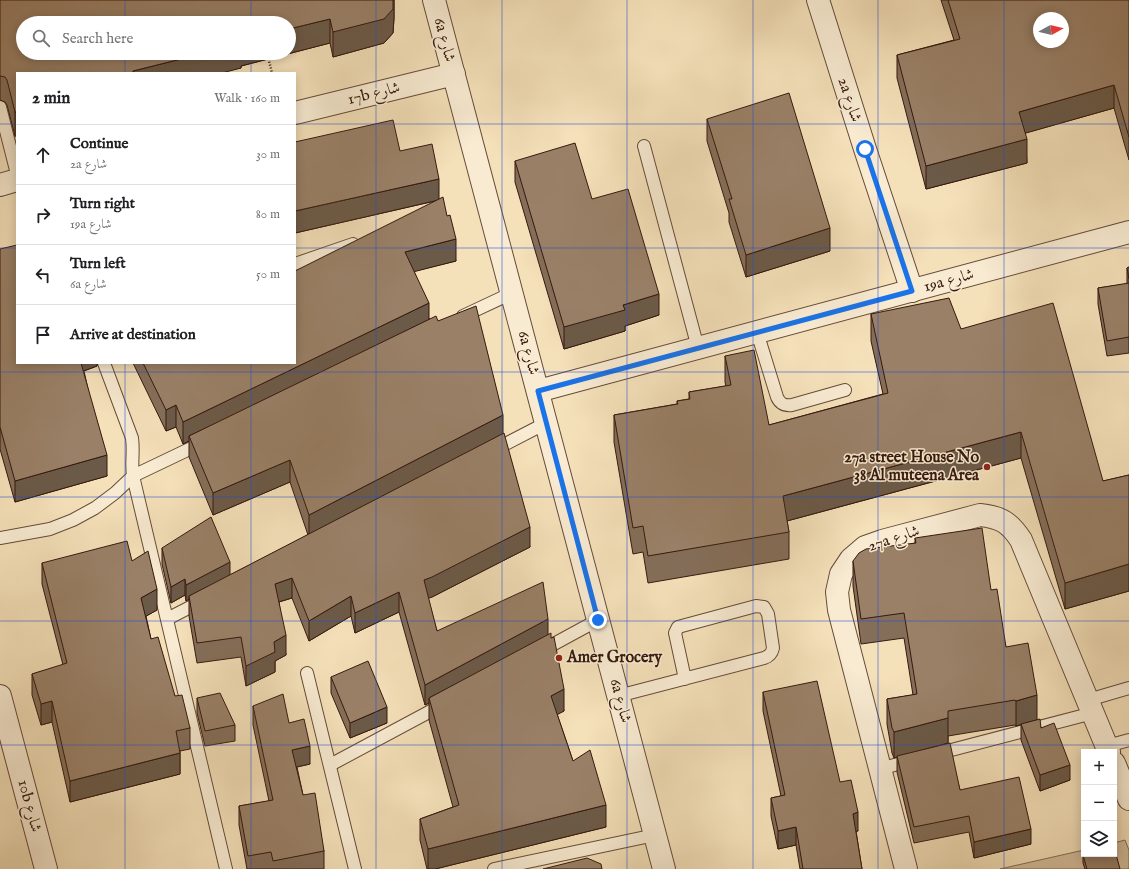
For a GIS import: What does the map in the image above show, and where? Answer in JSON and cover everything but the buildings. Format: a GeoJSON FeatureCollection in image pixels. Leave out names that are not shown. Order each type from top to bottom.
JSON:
{"type":"FeatureCollection","features":[{"type":"Feature","properties":{"kind":"street","name":"6a شارع"},"geometry":{"type":"LineString","coordinates":[[434,0],[664,869]]}},
{"type":"Feature","properties":{"kind":"street","name":"2a شارع"},"geometry":{"type":"LineString","coordinates":[[818,0],[912,291]]}},
{"type":"Feature","properties":{"kind":"street","name":"17b شارع"},"geometry":{"type":"LineString","coordinates":[[296,113],[454,74]]}},
{"type":"Feature","properties":{"kind":"street"},"geometry":{"type":"LineString","coordinates":[[0,185],[16,180]]}},
{"type":"Feature","properties":{"kind":"street","name":"19a شارع"},"geometry":{"type":"LineString","coordinates":[[538,391],[1129,232]]}},
{"type":"Feature","properties":{"kind":"street","name":"27a شارع"},"geometry":{"type":"LineString","coordinates":[[906,869],[839,610],[837,592],[841,574],[851,559],[865,547],[882,541],[980,515],[992,516],[1004,521],[1014,530],[1021,540],[1108,749]]}},
{"type":"Feature","properties":{"kind":"street","name":"10b شارع"},"geometry":{"type":"LineString","coordinates":[[0,696],[46,869]]}},
{"type":"Feature","properties":{"kind":"street","name":"27a شارع"},"geometry":{"type":"LineString","coordinates":[[1117,771],[1129,800]]}},
{"type":"Feature","properties":{"kind":"lane"},"geometry":{"type":"LineString","coordinates":[[0,107],[16,170]]}},
{"type":"Feature","properties":{"kind":"lane"},"geometry":{"type":"LineString","coordinates":[[644,146],[698,348]]}},
{"type":"Feature","properties":{"kind":"lane"},"geometry":{"type":"LineString","coordinates":[[296,264],[361,241]]}},
{"type":"Feature","properties":{"kind":"lane"},"geometry":{"type":"LineString","coordinates":[[454,321],[512,293]]}},
{"type":"Feature","properties":{"kind":"lane"},"geometry":{"type":"LineString","coordinates":[[757,332],[777,397],[783,404],[787,406],[792,405],[845,390]]}},
{"type":"Feature","properties":{"kind":"lane"},"geometry":{"type":"LineString","coordinates":[[104,364],[132,438],[133,476],[226,869]]}},
{"type":"Feature","properties":{"kind":"lane"},"geometry":{"type":"LineString","coordinates":[[483,456],[546,423]]}},
{"type":"Feature","properties":{"kind":"lane"},"geometry":{"type":"LineString","coordinates":[[0,538],[50,529],[73,520],[95,508],[110,497],[133,476],[212,438]]}},
{"type":"Feature","properties":{"kind":"lane"},"geometry":{"type":"LineString","coordinates":[[167,619],[209,597]]}},
{"type":"Feature","properties":{"kind":"lane"},"geometry":{"type":"LineString","coordinates":[[618,696],[685,679],[769,656],[772,653],[773,648],[768,614],[764,607],[756,606],[678,626],[675,633],[685,679]]}},
{"type":"Feature","properties":{"kind":"lane"},"geometry":{"type":"LineString","coordinates":[[530,658],[598,620]]}},
{"type":"Feature","properties":{"kind":"lane"},"geometry":{"type":"LineString","coordinates":[[308,674],[355,869]]}},
{"type":"Feature","properties":{"kind":"lane"},"geometry":{"type":"LineString","coordinates":[[880,769],[1090,707],[1129,688]]}},
{"type":"Feature","properties":{"kind":"lane"},"geometry":{"type":"LineString","coordinates":[[330,766],[454,698]]}},
{"type":"Feature","properties":{"kind":"lane"},"geometry":{"type":"LineString","coordinates":[[1117,749],[1129,740]]}},
{"type":"Feature","properties":{"kind":"lane"},"geometry":{"type":"LineString","coordinates":[[494,869],[655,835]]}},
{"type":"Feature","properties":{"kind":"path"},"geometry":{"type":"LineString","coordinates":[[269,60],[272,72]]}},
{"type":"Feature","properties":{"kind":"shaded area"},"geometry":{"type":"Polygon","coordinates":[[[1125,840],[1129,850],[1129,869],[1000,869],[1081,851],[1081,857],[1117,857],[1117,842],[1125,840]]]}},
{"type":"Feature","properties":{"kind":"place","name":"27a street House No 38 Al muteena Area"},"geometry":{"type":"Point","coordinates":[987,467]}},
{"type":"Feature","properties":{"kind":"place","name":"Amer Grocery"},"geometry":{"type":"Point","coordinates":[559,658]}},
{"type":"Feature","properties":{"kind":"route"},"geometry":{"type":"LineString","coordinates":[[598,620],[538,391],[912,291],[865,149]]}}]}
